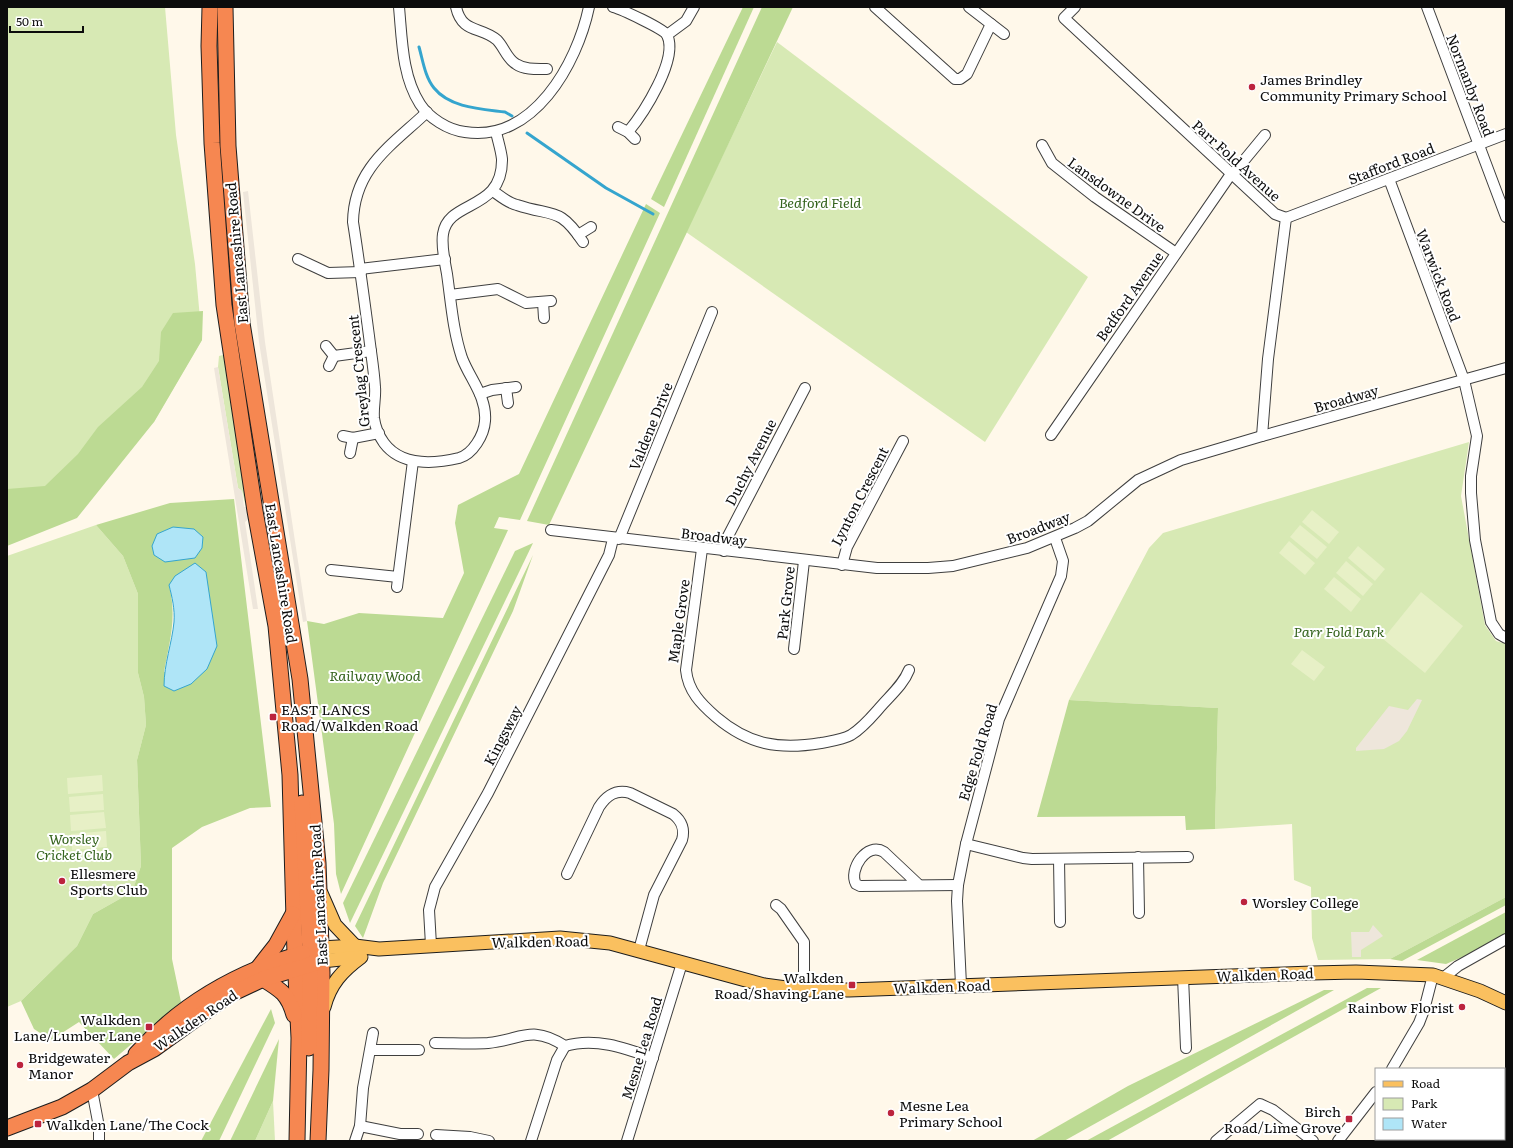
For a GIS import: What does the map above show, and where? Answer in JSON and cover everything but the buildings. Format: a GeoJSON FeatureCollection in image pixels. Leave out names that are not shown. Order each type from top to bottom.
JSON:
{"type":"FeatureCollection","features":[{"type":"Feature","properties":{"kind":"highway","name":"East Lancashire Road"},"geometry":{"type":"LineString","coordinates":[[210,7],[209,46],[212,143],[224,298],[255,511],[276,626],[290,775],[295,962],[299,1038],[297,1141]]}},
{"type":"Feature","properties":{"kind":"highway","name":"East Lancashire Road"},"geometry":{"type":"LineString","coordinates":[[225,7],[228,146],[242,323],[300,679],[319,889],[316,956],[322,1014],[318,1141]]}},
{"type":"Feature","properties":{"kind":"highway"},"geometry":{"type":"LineString","coordinates":[[303,711],[298,738],[316,956],[304,1141]]}},
{"type":"Feature","properties":{"kind":"highway"},"geometry":{"type":"LineString","coordinates":[[294,913],[260,974],[284,993],[291,1006],[299,1038]]}},
{"type":"Feature","properties":{"kind":"highway","name":"Walkden Road"},"geometry":{"type":"LineString","coordinates":[[7,1128],[62,1107],[92,1090],[128,1063],[153,1035],[195,1002],[235,979],[260,974],[316,956]]}},
{"type":"Feature","properties":{"kind":"main road"},"geometry":{"type":"LineString","coordinates":[[319,889],[335,925],[358,951],[328,992],[322,1014]]}},
{"type":"Feature","properties":{"kind":"main road","name":"Walkden Road"},"geometry":{"type":"LineString","coordinates":[[316,956],[431,945],[560,938],[610,943],[764,986],[804,990],[849,990],[1356,972],[1438,976],[1480,990],[1506,1003]]}},
{"type":"Feature","properties":{"kind":"street"},"geometry":{"type":"LineString","coordinates":[[399,7],[407,71],[417,98],[427,112],[442,124],[455,130],[471,133],[496,132],[524,116],[556,85],[571,63],[589,7]]}},
{"type":"Feature","properties":{"kind":"street"},"geometry":{"type":"LineString","coordinates":[[456,7],[460,20],[464,24],[495,39],[516,64],[542,72]]}},
{"type":"Feature","properties":{"kind":"street"},"geometry":{"type":"LineString","coordinates":[[613,7],[635,15],[666,35]]}},
{"type":"Feature","properties":{"kind":"street"},"geometry":{"type":"LineString","coordinates":[[666,35],[686,21],[694,7]]}},
{"type":"Feature","properties":{"kind":"street"},"geometry":{"type":"LineString","coordinates":[[875,7],[955,79],[960,79],[968,74],[991,24]]}},
{"type":"Feature","properties":{"kind":"street"},"geometry":{"type":"LineString","coordinates":[[969,7],[1004,34]]}},
{"type":"Feature","properties":{"kind":"street","name":"Parr Fold Avenue"},"geometry":{"type":"LineString","coordinates":[[1075,7],[1064,18],[1275,214],[1286,218],[1268,359],[1262,436]]}},
{"type":"Feature","properties":{"kind":"street","name":"Normanby Road"},"geometry":{"type":"LineString","coordinates":[[1427,7],[1506,217]]}},
{"type":"Feature","properties":{"kind":"street"},"geometry":{"type":"LineString","coordinates":[[618,127],[631,136],[663,73],[668,53],[666,35]]}},
{"type":"Feature","properties":{"kind":"street","name":"Greylag Crescent"},"geometry":{"type":"LineString","coordinates":[[427,112],[372,165],[358,188],[355,199],[353,222],[361,271],[375,387],[374,419],[383,442],[392,452],[414,461],[439,462],[462,457],[470,450],[482,432],[485,421],[484,409],[480,394],[469,373],[458,343],[450,295],[443,234],[448,222],[457,212],[478,203],[492,191]]}},
{"type":"Feature","properties":{"kind":"street"},"geometry":{"type":"LineString","coordinates":[[496,132],[502,157],[501,166],[492,191],[512,204],[554,214],[567,221],[580,239],[591,227]]}},
{"type":"Feature","properties":{"kind":"street","name":"Stafford Road"},"geometry":{"type":"LineString","coordinates":[[1286,218],[1506,134]]}},
{"type":"Feature","properties":{"kind":"street","name":"Bedford Avenue"},"geometry":{"type":"LineString","coordinates":[[1051,435],[1232,175],[1265,135]]}},
{"type":"Feature","properties":{"kind":"street","name":"Lansdowne Drive"},"geometry":{"type":"LineString","coordinates":[[1042,151],[1052,163],[1095,197],[1176,254]]}},
{"type":"Feature","properties":{"kind":"street","name":"Warwick Road"},"geometry":{"type":"LineString","coordinates":[[1389,179],[1464,380],[1477,436],[1471,476],[1475,540],[1491,622],[1499,634],[1506,638]]}},
{"type":"Feature","properties":{"kind":"street"},"geometry":{"type":"LineString","coordinates":[[298,259],[310,269],[334,274],[445,258]]}},
{"type":"Feature","properties":{"kind":"street"},"geometry":{"type":"LineString","coordinates":[[450,295],[498,289],[526,303],[547,302],[544,318]]}},
{"type":"Feature","properties":{"kind":"street","name":"Valdene Drive"},"geometry":{"type":"LineString","coordinates":[[616,539],[705,322],[712,312]]}},
{"type":"Feature","properties":{"kind":"street"},"geometry":{"type":"LineString","coordinates":[[326,346],[334,356]]}},
{"type":"Feature","properties":{"kind":"street"},"geometry":{"type":"LineString","coordinates":[[334,356],[371,351]]}},
{"type":"Feature","properties":{"kind":"street"},"geometry":{"type":"LineString","coordinates":[[329,366],[334,356]]}},
{"type":"Feature","properties":{"kind":"street","name":"Broadway"},"geometry":{"type":"LineString","coordinates":[[551,530],[842,565],[904,569],[953,566],[1002,556],[1055,538],[1088,521],[1129,486],[1152,472],[1181,460],[1506,368]]}},
{"type":"Feature","properties":{"kind":"street"},"geometry":{"type":"LineString","coordinates":[[480,394],[511,387],[508,403]]}},
{"type":"Feature","properties":{"kind":"street","name":"Duchy Avenue"},"geometry":{"type":"LineString","coordinates":[[724,551],[726,540],[805,388]]}},
{"type":"Feature","properties":{"kind":"street"},"geometry":{"type":"LineString","coordinates":[[350,453],[348,437],[379,433]]}},
{"type":"Feature","properties":{"kind":"street","name":"Lynton Crescent"},"geometry":{"type":"LineString","coordinates":[[842,565],[847,547],[903,441]]}},
{"type":"Feature","properties":{"kind":"street"},"geometry":{"type":"LineString","coordinates":[[331,570],[398,582],[414,461]]}},
{"type":"Feature","properties":{"kind":"street","name":"Edge Fold Road"},"geometry":{"type":"LineString","coordinates":[[961,985],[958,931],[958,885],[966,844],[999,719],[1061,576],[1063,561],[1055,538]]}},
{"type":"Feature","properties":{"kind":"street","name":"Kingsway"},"geometry":{"type":"LineString","coordinates":[[431,945],[429,910],[435,888],[521,730],[616,539]]}},
{"type":"Feature","properties":{"kind":"street","name":"Maple Grove"},"geometry":{"type":"LineString","coordinates":[[702,548],[686,670],[687,680],[696,698],[727,727],[740,735],[761,743],[792,747],[842,739],[861,728],[904,681],[910,670]]}},
{"type":"Feature","properties":{"kind":"street","name":"Park Grove"},"geometry":{"type":"LineString","coordinates":[[794,649],[804,561]]}},
{"type":"Feature","properties":{"kind":"street"},"geometry":{"type":"LineString","coordinates":[[568,874],[604,799],[610,794],[622,791],[630,793],[673,814],[679,819],[684,834],[654,895],[639,950]]}},
{"type":"Feature","properties":{"kind":"street"},"geometry":{"type":"LineString","coordinates":[[966,844],[1023,858],[1059,859],[1188,857]]}},
{"type":"Feature","properties":{"kind":"street"},"geometry":{"type":"LineString","coordinates":[[918,884],[884,852],[878,849],[868,851],[863,856],[854,876],[856,884],[860,886],[918,884],[958,885]]}},
{"type":"Feature","properties":{"kind":"street"},"geometry":{"type":"LineString","coordinates":[[1138,857],[1139,913]]}},
{"type":"Feature","properties":{"kind":"street"},"geometry":{"type":"LineString","coordinates":[[1059,859],[1060,922]]}},
{"type":"Feature","properties":{"kind":"street"},"geometry":{"type":"LineString","coordinates":[[776,905],[782,909],[804,942],[804,990]]}},
{"type":"Feature","properties":{"kind":"street"},"geometry":{"type":"LineString","coordinates":[[1393,1068],[1419,1023],[1438,976],[1506,939]]}},
{"type":"Feature","properties":{"kind":"street","name":"Mesne Lea Road"},"geometry":{"type":"LineString","coordinates":[[626,1141],[682,964]]}},
{"type":"Feature","properties":{"kind":"street"},"geometry":{"type":"LineString","coordinates":[[1183,977],[1186,1048]]}},
{"type":"Feature","properties":{"kind":"street"},"geometry":{"type":"LineString","coordinates":[[355,1141],[360,1126],[363,1088],[373,1033]]}},
{"type":"Feature","properties":{"kind":"street"},"geometry":{"type":"LineString","coordinates":[[435,1043],[490,1043],[532,1034],[555,1040],[565,1046]]}},
{"type":"Feature","properties":{"kind":"street"},"geometry":{"type":"LineString","coordinates":[[531,1141],[557,1060],[565,1046],[572,1044],[613,1045],[653,1058]]}},
{"type":"Feature","properties":{"kind":"street"},"geometry":{"type":"LineString","coordinates":[[371,1050],[419,1050]]}},
{"type":"Feature","properties":{"kind":"street"},"geometry":{"type":"LineString","coordinates":[[92,1090],[99,1127],[99,1141]]}},
{"type":"Feature","properties":{"kind":"street"},"geometry":{"type":"LineString","coordinates":[[1338,1141],[1375,1093]]}},
{"type":"Feature","properties":{"kind":"street"},"geometry":{"type":"LineString","coordinates":[[1216,1141],[1260,1104],[1272,1110],[1314,1141]]}},
{"type":"Feature","properties":{"kind":"street"},"geometry":{"type":"LineString","coordinates":[[360,1126],[400,1134],[418,1134]]}},
{"type":"Feature","properties":{"kind":"street"},"geometry":{"type":"LineString","coordinates":[[436,1135],[470,1137],[489,1141]]}},
{"type":"Feature","properties":{"kind":"green space"},"geometry":{"type":"Polygon","coordinates":[[[7,7],[165,7],[176,135],[195,264],[202,340],[154,422],[7,531],[7,7]]]}},
{"type":"Feature","properties":{"kind":"green space"},"geometry":{"type":"Polygon","coordinates":[[[743,7],[754,7],[664,207],[651,199],[743,7]]]}},
{"type":"Feature","properties":{"kind":"green space"},"geometry":{"type":"Polygon","coordinates":[[[762,7],[793,7],[549,525],[527,521],[762,7]]]}},
{"type":"Feature","properties":{"kind":"green space","name":"Bedford Field"},"geometry":{"type":"Polygon","coordinates":[[[777,42],[1088,277],[985,442],[686,232],[777,42]]]}},
{"type":"Feature","properties":{"kind":"green space","name":"Railway Wood"},"geometry":{"type":"Polygon","coordinates":[[[646,204],[660,213],[520,520],[499,517],[494,528],[508,530],[341,894],[336,874],[334,824],[307,621],[324,624],[359,613],[443,618],[464,573],[455,523],[458,505],[519,474],[646,204]]]}},
{"type":"Feature","properties":{"kind":"green space"},"geometry":{"type":"Polygon","coordinates":[[[203,311],[202,340],[154,422],[77,518],[7,546],[7,489],[45,486],[78,454],[98,427],[142,387],[159,361],[161,332],[173,313],[203,311]]]}},
{"type":"Feature","properties":{"kind":"green space"},"geometry":{"type":"Polygon","coordinates":[[[223,355],[226,357],[246,507],[242,491],[238,488],[218,367],[219,356],[223,355]]]}},
{"type":"Feature","properties":{"kind":"green space","name":"Parr Fold Park"},"geometry":{"type":"Polygon","coordinates":[[[1469,442],[1461,496],[1485,625],[1496,641],[1506,644],[1506,897],[1390,959],[1318,960],[1312,938],[1311,887],[1294,880],[1292,824],[1215,829],[1218,708],[1069,700],[1149,548],[1163,533],[1469,442]]]}},
{"type":"Feature","properties":{"kind":"green space"},"geometry":{"type":"Polygon","coordinates":[[[234,499],[271,807],[250,808],[202,827],[172,848],[172,959],[181,1002],[114,1059],[79,1022],[51,1040],[34,1029],[21,1001],[77,946],[93,914],[132,892],[141,866],[137,760],[146,725],[144,697],[138,673],[138,594],[123,556],[96,525],[170,503],[234,499]],[[169,585],[173,618],[164,672],[207,669],[169,585]]]}},
{"type":"Feature","properties":{"kind":"green space"},"geometry":{"type":"Polygon","coordinates":[[[1312,510],[1339,532],[1329,544],[1302,522],[1312,510]]]}},
{"type":"Feature","properties":{"kind":"green space","name":"Worsley Cricket Club"},"geometry":{"type":"Polygon","coordinates":[[[96,525],[123,556],[138,594],[138,673],[144,697],[146,725],[137,760],[141,866],[132,892],[93,914],[77,946],[21,1001],[7,1007],[7,556],[96,525]]]}},
{"type":"Feature","properties":{"kind":"green space"},"geometry":{"type":"Polygon","coordinates":[[[1300,525],[1327,547],[1317,559],[1290,537],[1300,525]]]}},
{"type":"Feature","properties":{"kind":"green space"},"geometry":{"type":"Polygon","coordinates":[[[1289,541],[1315,563],[1305,575],[1279,553],[1289,541]]]}},
{"type":"Feature","properties":{"kind":"green space"},"geometry":{"type":"Polygon","coordinates":[[[533,543],[350,923],[343,903],[515,551],[533,543]]]}},
{"type":"Feature","properties":{"kind":"green space"},"geometry":{"type":"Polygon","coordinates":[[[1358,546],[1385,569],[1375,581],[1348,558],[1358,546]]]}},
{"type":"Feature","properties":{"kind":"green space"},"geometry":{"type":"Polygon","coordinates":[[[533,555],[513,611],[383,883],[363,938],[355,926],[533,555]]]}},
{"type":"Feature","properties":{"kind":"green space"},"geometry":{"type":"Polygon","coordinates":[[[1346,561],[1373,584],[1363,596],[1336,573],[1346,561]]]}},
{"type":"Feature","properties":{"kind":"green space"},"geometry":{"type":"Polygon","coordinates":[[[1334,577],[1361,599],[1351,612],[1324,589],[1334,577]]]}},
{"type":"Feature","properties":{"kind":"green space"},"geometry":{"type":"Polygon","coordinates":[[[1421,592],[1463,626],[1425,673],[1383,639],[1421,592]]]}},
{"type":"Feature","properties":{"kind":"green space"},"geometry":{"type":"Polygon","coordinates":[[[1302,650],[1325,667],[1314,681],[1291,664],[1302,650]]]}},
{"type":"Feature","properties":{"kind":"green space"},"geometry":{"type":"Polygon","coordinates":[[[1069,700],[1218,708],[1215,829],[1186,830],[1185,816],[1037,817],[1069,700]]]}},
{"type":"Feature","properties":{"kind":"green space"},"geometry":{"type":"Polygon","coordinates":[[[102,775],[103,791],[68,794],[67,778],[102,775]]]}},
{"type":"Feature","properties":{"kind":"green space"},"geometry":{"type":"Polygon","coordinates":[[[103,794],[104,810],[70,812],[69,797],[103,794]]]}},
{"type":"Feature","properties":{"kind":"green space"},"geometry":{"type":"Polygon","coordinates":[[[104,812],[106,828],[71,831],[70,815],[104,812]]]}},
{"type":"Feature","properties":{"kind":"green space","name":"Worsley Cricket Club"},"geometry":{"type":"Polygon","coordinates":[[[106,831],[107,847],[72,850],[71,834],[106,831]]]}},
{"type":"Feature","properties":{"kind":"green space"},"geometry":{"type":"Polygon","coordinates":[[[1506,897],[1506,905],[1402,961],[1390,959],[1506,897]]]}},
{"type":"Feature","properties":{"kind":"green space"},"geometry":{"type":"Polygon","coordinates":[[[1506,912],[1506,935],[1474,952],[1446,964],[1417,960],[1506,912]]]}},
{"type":"Feature","properties":{"kind":"green space"},"geometry":{"type":"Polygon","coordinates":[[[1367,988],[1381,988],[1107,1141],[1086,1141],[1367,988]]]}},
{"type":"Feature","properties":{"kind":"green space"},"geometry":{"type":"Polygon","coordinates":[[[1324,990],[1334,990],[1064,1141],[1032,1141],[1128,1086],[1324,990]]]}},
{"type":"Feature","properties":{"kind":"green space"},"geometry":{"type":"Polygon","coordinates":[[[271,1009],[275,1023],[219,1141],[201,1141],[271,1009]]]}},
{"type":"Feature","properties":{"kind":"green space"},"geometry":{"type":"Polygon","coordinates":[[[279,1039],[273,1101],[255,1141],[230,1141],[279,1039]]]}},
{"type":"Feature","properties":{"kind":"green space"},"geometry":{"type":"Polygon","coordinates":[[[273,1101],[275,1141],[255,1141],[273,1101]]]}},
{"type":"Feature","properties":{"kind":"shaded area"},"geometry":{"type":"Polygon","coordinates":[[[248,191],[265,342],[307,621],[303,622],[259,342],[243,192],[248,191]]]}},
{"type":"Feature","properties":{"kind":"shaded area"},"geometry":{"type":"Polygon","coordinates":[[[218,367],[238,488],[242,491],[244,507],[248,507],[250,518],[245,522],[258,609],[253,609],[214,368],[218,367]]]}},
{"type":"Feature","properties":{"kind":"shaded area"},"geometry":{"type":"Polygon","coordinates":[[[1417,699],[1422,700],[1407,731],[1399,741],[1384,749],[1356,751],[1356,748],[1389,706],[1408,710],[1417,699]]]}},
{"type":"Feature","properties":{"kind":"shaded area"},"geometry":{"type":"Polygon","coordinates":[[[1373,925],[1383,936],[1361,950],[1361,957],[1352,957],[1351,932],[1369,932],[1373,925]]]}},
{"type":"Feature","properties":{"kind":"water"},"geometry":{"type":"Polygon","coordinates":[[[173,527],[194,529],[203,537],[202,548],[195,558],[165,562],[154,555],[152,546],[157,534],[173,527]]]}},
{"type":"Feature","properties":{"kind":"water"},"geometry":{"type":"Polygon","coordinates":[[[195,563],[206,572],[217,646],[207,669],[191,684],[174,691],[164,686],[165,670],[174,622],[174,608],[169,585],[175,576],[195,563]]]}},
{"type":"Feature","properties":{"kind":"waterway"},"geometry":{"type":"LineString","coordinates":[[419,47],[428,79],[441,95],[457,104],[505,112],[512,116]]}},
{"type":"Feature","properties":{"kind":"waterway"},"geometry":{"type":"LineString","coordinates":[[527,133],[606,188],[653,214]]}},
{"type":"Feature","properties":{"kind":"place","name":"James Brindley Community Primary School"},"geometry":{"type":"Point","coordinates":[1252,87]}},
{"type":"Feature","properties":{"kind":"place","name":"EAST LANCS Road/Walkden Road"},"geometry":{"type":"Point","coordinates":[273,717]}},
{"type":"Feature","properties":{"kind":"place","name":"Ellesmere Sports Club"},"geometry":{"type":"Point","coordinates":[62,881]}},
{"type":"Feature","properties":{"kind":"place","name":"Worsley College"},"geometry":{"type":"Point","coordinates":[1244,902]}},
{"type":"Feature","properties":{"kind":"place","name":"Walkden Road/Shaving Lane"},"geometry":{"type":"Point","coordinates":[852,985]}},
{"type":"Feature","properties":{"kind":"place","name":"Rainbow Florist"},"geometry":{"type":"Point","coordinates":[1462,1007]}},
{"type":"Feature","properties":{"kind":"place","name":"Walkden Lane/Lumber Lane"},"geometry":{"type":"Point","coordinates":[149,1027]}},
{"type":"Feature","properties":{"kind":"place","name":"Bridgewater Manor"},"geometry":{"type":"Point","coordinates":[20,1065]}},
{"type":"Feature","properties":{"kind":"place","name":"Mesne Lea Primary School"},"geometry":{"type":"Point","coordinates":[891,1113]}},
{"type":"Feature","properties":{"kind":"place","name":"Birch Road/Lime Grove"},"geometry":{"type":"Point","coordinates":[1349,1119]}},
{"type":"Feature","properties":{"kind":"place","name":"Walkden Lane/The Cock"},"geometry":{"type":"Point","coordinates":[38,1124]}}]}
